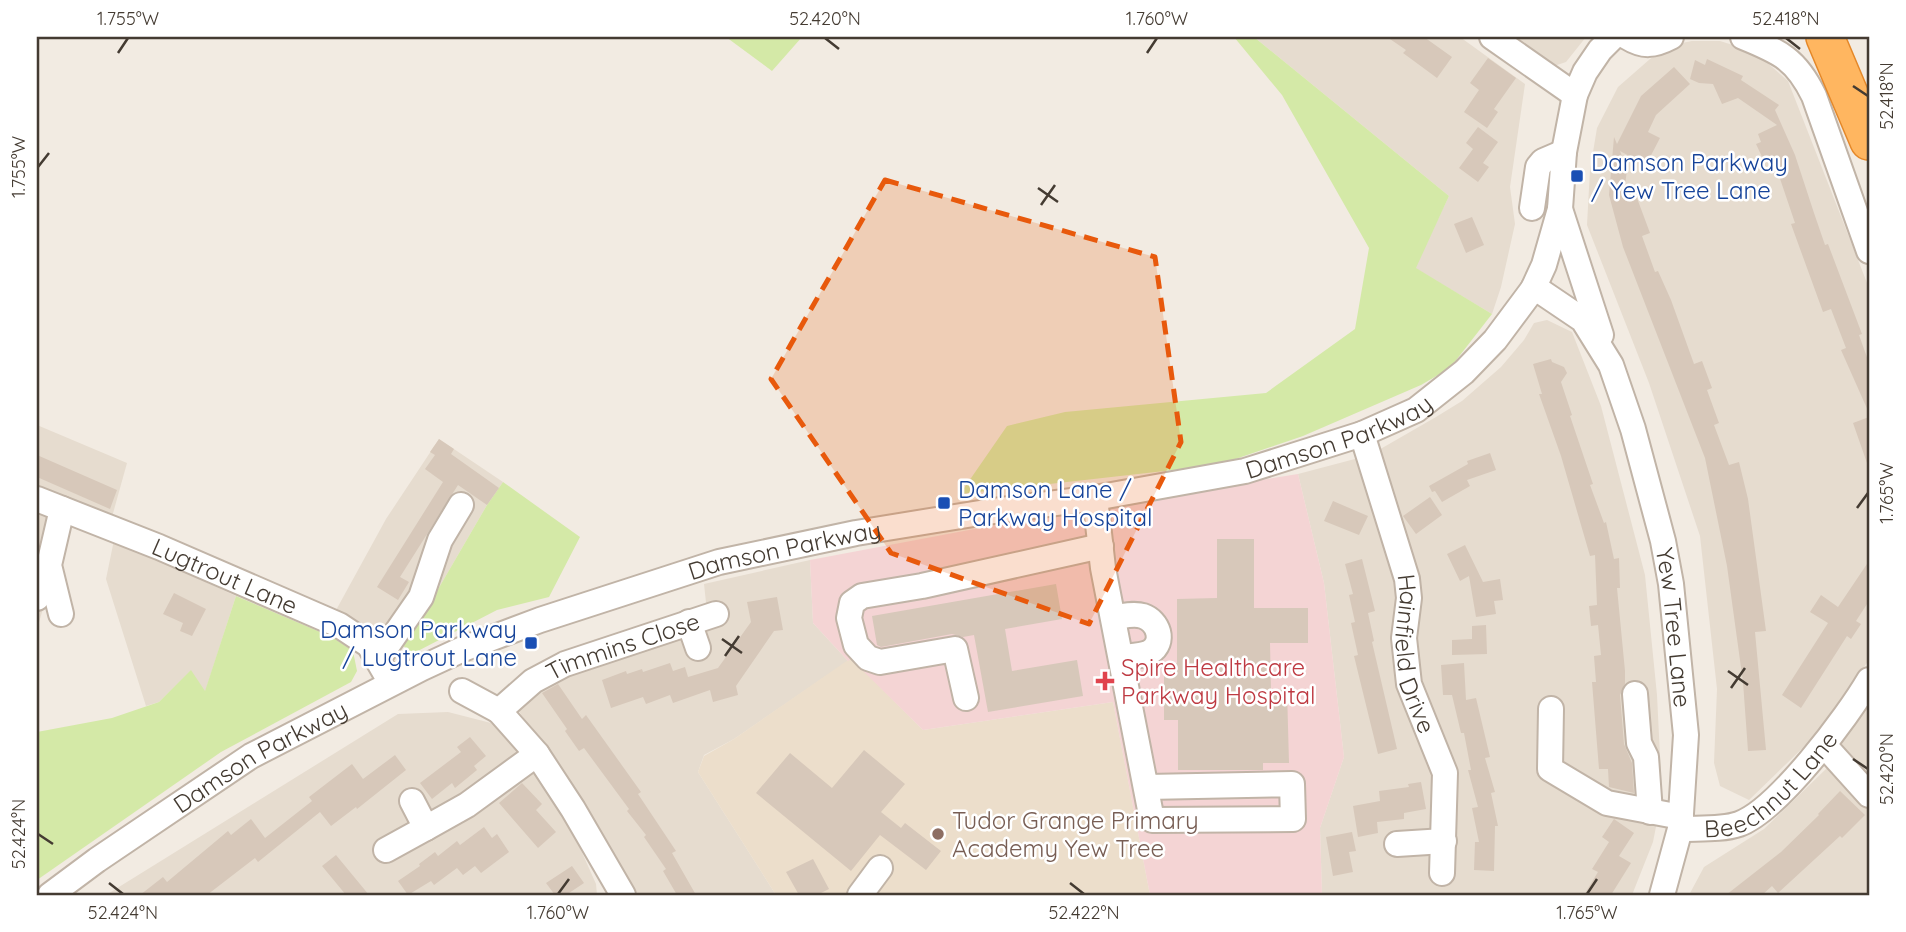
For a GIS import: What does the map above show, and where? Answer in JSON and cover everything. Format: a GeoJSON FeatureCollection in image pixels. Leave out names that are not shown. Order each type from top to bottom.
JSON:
{"type":"FeatureCollection","features":[{"type":"Feature","properties":{"kind":"highway"},"geometry":{"type":"LineString","coordinates":[[1825,37],[1865,130]]}},
{"type":"Feature","properties":{"kind":"highway"},"geometry":{"type":"LineString","coordinates":[[1840,37],[1865,130]]}},
{"type":"Feature","properties":{"kind":"street"},"geometry":{"type":"LineString","coordinates":[[1492,37],[1575,95]]}},
{"type":"Feature","properties":{"kind":"street","name":"Yew Tree Lane"},"geometry":{"type":"LineString","coordinates":[[1611,365],[1583,320],[1533,289],[1544,265],[1560,209],[1564,152],[1575,95],[1592,61],[1612,37]]}},
{"type":"Feature","properties":{"kind":"street"},"geometry":{"type":"LineString","coordinates":[[1626,37],[1648,46],[1671,37]]}},
{"type":"Feature","properties":{"kind":"street"},"geometry":{"type":"LineString","coordinates":[[1743,37],[1771,48],[1794,64],[1803,75],[1814,96],[1869,251]]}},
{"type":"Feature","properties":{"kind":"street"},"geometry":{"type":"LineString","coordinates":[[1532,208],[1538,167],[1564,152]]}},
{"type":"Feature","properties":{"kind":"street","name":"Yew Tree Lane"},"geometry":{"type":"LineString","coordinates":[[1560,209],[1643,465],[1671,584],[1686,735],[1681,823],[1661,895]]}},
{"type":"Feature","properties":{"kind":"street","name":"Damson Parkway"},"geometry":{"type":"LineString","coordinates":[[50,895],[251,756],[463,649],[540,620],[719,562],[856,533],[1095,498],[1245,471],[1362,435],[1416,410],[1464,372],[1495,340],[1533,289]]}},
{"type":"Feature","properties":{"kind":"street","name":"Hainfield Drive"},"geometry":{"type":"LineString","coordinates":[[1362,435],[1407,579],[1409,598],[1404,638],[1409,684],[1445,773],[1442,873]]}},
{"type":"Feature","properties":{"kind":"street"},"geometry":{"type":"LineString","coordinates":[[1095,498],[1104,568],[1152,820],[1293,819],[1293,784],[1147,787]]}},
{"type":"Feature","properties":{"kind":"street","name":"Lugtrout Lane"},"geometry":{"type":"LineString","coordinates":[[37,499],[159,547],[339,625],[369,645],[391,683]]}},
{"type":"Feature","properties":{"kind":"street"},"geometry":{"type":"LineString","coordinates":[[378,659],[421,597],[440,540],[461,505]]}},
{"type":"Feature","properties":{"kind":"street"},"geometry":{"type":"LineString","coordinates":[[37,598],[49,565],[62,509]]}},
{"type":"Feature","properties":{"kind":"street"},"geometry":{"type":"LineString","coordinates":[[966,698],[955,649],[880,662],[868,658],[856,645],[852,632],[849,618],[852,603],[862,596],[922,586],[1101,546]]}},
{"type":"Feature","properties":{"kind":"street"},"geometry":{"type":"LineString","coordinates":[[49,565],[61,614]]}},
{"type":"Feature","properties":{"kind":"street","name":"Timmins Close"},"geometry":{"type":"LineString","coordinates":[[499,711],[533,681],[565,664],[716,614]]}},
{"type":"Feature","properties":{"kind":"street"},"geometry":{"type":"LineString","coordinates":[[1115,617],[1143,616],[1151,620],[1158,630],[1157,645],[1151,652],[1122,657]]}},
{"type":"Feature","properties":{"kind":"street"},"geometry":{"type":"LineString","coordinates":[[689,622],[698,648]]}},
{"type":"Feature","properties":{"kind":"street","name":"Beechnut Lane"},"geometry":{"type":"LineString","coordinates":[[1551,709],[1550,769],[1607,803],[1650,812],[1681,823],[1738,825],[1774,799],[1824,745],[1853,708],[1869,680]]}},
{"type":"Feature","properties":{"kind":"street"},"geometry":{"type":"LineString","coordinates":[[462,691],[499,711],[537,754],[573,809],[620,894]]}},
{"type":"Feature","properties":{"kind":"street"},"geometry":{"type":"LineString","coordinates":[[1636,694],[1639,743],[1646,757],[1650,812]]}},
{"type":"Feature","properties":{"kind":"street"},"geometry":{"type":"LineString","coordinates":[[1824,745],[1869,795]]}},
{"type":"Feature","properties":{"kind":"street"},"geometry":{"type":"LineString","coordinates":[[386,850],[467,805],[537,754]]}},
{"type":"Feature","properties":{"kind":"street"},"geometry":{"type":"LineString","coordinates":[[412,801],[426,828]]}},
{"type":"Feature","properties":{"kind":"street"},"geometry":{"type":"LineString","coordinates":[[1397,844],[1444,841]]}},
{"type":"Feature","properties":{"kind":"street"},"geometry":{"type":"LineString","coordinates":[[860,895],[880,869]]}},
{"type":"Feature","properties":{"kind":"highlighted area"},"geometry":{"type":"Polygon","coordinates":[[[885,180],[1155,257],[1181,442],[1089,624],[891,553],[771,379],[885,180]]]}},
{"type":"Feature","properties":{"kind":"shaded area"},"geometry":{"type":"Polygon","coordinates":[[[1254,37],[1460,37],[1525,84],[1510,187],[1515,224],[1492,314],[1415,268],[1449,196],[1254,37]]]}},
{"type":"Feature","properties":{"kind":"shaded area"},"geometry":{"type":"Polygon","coordinates":[[[1504,37],[1586,37],[1566,62],[1551,67],[1504,37]]]}},
{"type":"Feature","properties":{"kind":"shaded area"},"geometry":{"type":"Polygon","coordinates":[[[1692,41],[1720,41],[1755,52],[1788,81],[1869,288],[1869,660],[1816,735],[1749,800],[1720,786],[1714,763],[1717,689],[1700,536],[1649,383],[1587,225],[1590,170],[1597,128],[1618,87],[1650,59],[1672,45],[1692,41]]]}},
{"type":"Feature","properties":{"kind":"shaded area"},"geometry":{"type":"Polygon","coordinates":[[[1547,320],[1572,332],[1601,406],[1645,575],[1657,695],[1662,796],[1653,842],[1632,895],[1322,895],[1320,828],[1344,757],[1324,583],[1298,474],[1370,455],[1462,401],[1501,367],[1524,340],[1534,323],[1547,320]]]}},
{"type":"Feature","properties":{"kind":"shaded area"},"geometry":{"type":"Polygon","coordinates":[[[37,425],[127,463],[112,517],[37,489],[37,425]]]}},
{"type":"Feature","properties":{"kind":"shaded area"},"geometry":{"type":"Polygon","coordinates":[[[439,439],[503,482],[437,591],[396,639],[335,612],[386,519],[439,439]]]}},
{"type":"Feature","properties":{"kind":"shaded area","name":"Spire Healthcare Parkway Hospital"},"geometry":{"type":"Polygon","coordinates":[[[1298,474],[1324,583],[1344,757],[1320,828],[1322,895],[1150,895],[1113,702],[923,730],[851,659],[848,661],[813,623],[810,560],[1097,506],[1298,474]]]}},
{"type":"Feature","properties":{"kind":"shaded area"},"geometry":{"type":"Polygon","coordinates":[[[37,513],[68,525],[37,629],[37,513]]]}},
{"type":"Feature","properties":{"kind":"shaded area"},"geometry":{"type":"Polygon","coordinates":[[[114,540],[236,596],[205,692],[191,671],[159,702],[146,706],[106,579],[114,540]]]}},
{"type":"Feature","properties":{"kind":"shaded area"},"geometry":{"type":"Polygon","coordinates":[[[810,560],[813,623],[848,661],[734,739],[704,755],[698,772],[776,895],[635,895],[554,762],[518,710],[542,679],[708,621],[704,584],[810,560]]]}},
{"type":"Feature","properties":{"kind":"shaded area","name":"Tudor Grange Primary Academy Yew Tree"},"geometry":{"type":"Polygon","coordinates":[[[851,658],[923,730],[1113,702],[1150,895],[776,895],[698,772],[704,756],[734,739],[851,658]]]}},
{"type":"Feature","properties":{"kind":"shaded area"},"geometry":{"type":"Polygon","coordinates":[[[1869,701],[1869,780],[1838,748],[1869,701]]]}},
{"type":"Feature","properties":{"kind":"shaded area"},"geometry":{"type":"Polygon","coordinates":[[[448,712],[491,723],[506,734],[547,787],[572,830],[596,884],[597,895],[106,895],[398,714],[448,712]]]}},
{"type":"Feature","properties":{"kind":"shaded area"},"geometry":{"type":"Polygon","coordinates":[[[1828,767],[1869,811],[1869,895],[1689,895],[1704,867],[1764,829],[1828,767]]]}},
{"type":"Feature","properties":{"kind":"green space"},"geometry":{"type":"Polygon","coordinates":[[[726,37],[802,37],[772,71],[726,37]]]}},
{"type":"Feature","properties":{"kind":"green space"},"geometry":{"type":"Polygon","coordinates":[[[1234,37],[1254,37],[1449,196],[1416,268],[1492,314],[1450,368],[1421,385],[1303,436],[1218,465],[960,494],[1007,426],[1065,412],[1266,393],[1355,329],[1369,248],[1282,95],[1234,37]]]}},
{"type":"Feature","properties":{"kind":"green space"},"geometry":{"type":"Polygon","coordinates":[[[503,482],[580,537],[549,597],[497,610],[412,654],[396,639],[437,591],[503,482]]]}},
{"type":"Feature","properties":{"kind":"green space"},"geometry":{"type":"Polygon","coordinates":[[[236,596],[332,637],[353,651],[357,671],[351,682],[221,752],[37,880],[37,732],[112,718],[159,702],[191,670],[205,691],[236,596]]]}},
{"type":"Feature","properties":{"kind":"building"},"geometry":{"type":"Polygon","coordinates":[[[1387,37],[1424,37],[1452,57],[1437,78],[1403,53],[1406,50],[1387,37]]]}},
{"type":"Feature","properties":{"kind":"building"},"geometry":{"type":"Polygon","coordinates":[[[1488,58],[1516,78],[1494,109],[1498,112],[1487,128],[1464,112],[1479,90],[1470,83],[1488,58]]]}},
{"type":"Feature","properties":{"kind":"building"},"geometry":{"type":"Polygon","coordinates":[[[1707,59],[1743,76],[1741,80],[1779,105],[1775,110],[1795,155],[1825,245],[1828,244],[1862,334],[1859,335],[1869,363],[1869,413],[1841,350],[1846,348],[1831,309],[1823,312],[1791,224],[1795,223],[1773,158],[1764,161],[1756,144],[1761,142],[1758,134],[1777,125],[1738,98],[1722,104],[1713,84],[1690,79],[1695,60],[1705,65],[1707,59]]]}},
{"type":"Feature","properties":{"kind":"building"},"geometry":{"type":"Polygon","coordinates":[[[1674,67],[1690,84],[1656,115],[1648,132],[1660,138],[1646,165],[1620,151],[1627,170],[1624,193],[1634,190],[1650,233],[1642,236],[1655,272],[1658,271],[1671,300],[1694,364],[1702,361],[1712,388],[1707,390],[1719,423],[1714,425],[1729,465],[1739,462],[1748,499],[1766,631],[1755,632],[1766,750],[1748,751],[1743,682],[1727,566],[1705,458],[1623,247],[1609,195],[1614,137],[1617,144],[1641,96],[1674,67]]]}},
{"type":"Feature","properties":{"kind":"building"},"geometry":{"type":"Polygon","coordinates":[[[1478,127],[1498,142],[1483,163],[1489,167],[1478,182],[1459,168],[1473,149],[1466,143],[1478,127]]]}},
{"type":"Feature","properties":{"kind":"building"},"geometry":{"type":"Polygon","coordinates":[[[1472,217],[1484,245],[1466,253],[1454,224],[1472,217]]]}},
{"type":"Feature","properties":{"kind":"building"},"geometry":{"type":"Polygon","coordinates":[[[1551,359],[1564,367],[1567,373],[1561,382],[1572,415],[1570,416],[1593,484],[1590,485],[1604,523],[1606,522],[1614,559],[1619,558],[1620,588],[1617,588],[1625,671],[1625,684],[1620,695],[1624,744],[1632,763],[1634,793],[1609,787],[1608,769],[1599,769],[1592,682],[1596,682],[1594,656],[1601,655],[1598,625],[1591,626],[1589,606],[1597,605],[1595,555],[1590,556],[1561,456],[1539,394],[1542,394],[1533,364],[1551,359]]]}},
{"type":"Feature","properties":{"kind":"building"},"geometry":{"type":"Polygon","coordinates":[[[1869,417],[1869,463],[1867,463],[1853,423],[1869,417]]]}},
{"type":"Feature","properties":{"kind":"building"},"geometry":{"type":"Polygon","coordinates":[[[439,439],[454,449],[451,454],[499,488],[487,505],[458,485],[400,577],[409,582],[398,600],[377,587],[443,482],[425,469],[435,455],[430,452],[439,439]]]}},
{"type":"Feature","properties":{"kind":"building"},"geometry":{"type":"Polygon","coordinates":[[[1490,453],[1496,470],[1467,480],[1470,486],[1442,502],[1435,491],[1432,492],[1429,486],[1468,464],[1467,461],[1490,453]]]}},
{"type":"Feature","properties":{"kind":"building"},"geometry":{"type":"Polygon","coordinates":[[[37,455],[117,490],[110,509],[37,477],[37,455]]]}},
{"type":"Feature","properties":{"kind":"building"},"geometry":{"type":"Polygon","coordinates":[[[1430,497],[1442,515],[1416,534],[1403,516],[1430,497]]]}},
{"type":"Feature","properties":{"kind":"building"},"geometry":{"type":"Polygon","coordinates":[[[1333,501],[1368,516],[1359,535],[1324,521],[1333,501]]]}},
{"type":"Feature","properties":{"kind":"building"},"geometry":{"type":"Polygon","coordinates":[[[1217,539],[1254,539],[1254,608],[1308,608],[1308,643],[1270,643],[1271,690],[1287,690],[1289,763],[1263,763],[1263,770],[1178,770],[1178,720],[1164,720],[1164,663],[1177,663],[1177,599],[1217,598],[1217,539]]]}},
{"type":"Feature","properties":{"kind":"building"},"geometry":{"type":"Polygon","coordinates":[[[1465,545],[1483,582],[1500,579],[1503,600],[1494,601],[1496,614],[1476,617],[1469,576],[1460,581],[1447,554],[1465,545]]]}},
{"type":"Feature","properties":{"kind":"building"},"geometry":{"type":"Polygon","coordinates":[[[1362,559],[1375,611],[1368,613],[1374,641],[1372,642],[1397,749],[1378,754],[1354,656],[1358,655],[1351,623],[1355,622],[1349,595],[1353,594],[1345,564],[1362,559]]]}},
{"type":"Feature","properties":{"kind":"building"},"geometry":{"type":"Polygon","coordinates":[[[1869,561],[1869,601],[1856,621],[1861,624],[1851,639],[1847,636],[1801,708],[1782,695],[1828,623],[1810,612],[1821,595],[1838,607],[1869,561]]]}},
{"type":"Feature","properties":{"kind":"building"},"geometry":{"type":"Polygon","coordinates":[[[1056,584],[1062,619],[1005,629],[1012,671],[1077,660],[1083,696],[988,712],[974,635],[963,637],[952,634],[881,647],[877,645],[872,616],[1056,584]]]}},
{"type":"Feature","properties":{"kind":"building"},"geometry":{"type":"Polygon","coordinates":[[[174,593],[206,609],[192,636],[180,631],[183,623],[163,614],[174,593]]]}},
{"type":"Feature","properties":{"kind":"building"},"geometry":{"type":"Polygon","coordinates":[[[777,597],[783,630],[774,631],[736,686],[738,695],[713,702],[710,690],[673,703],[670,695],[646,704],[643,697],[611,708],[602,680],[626,671],[627,674],[642,669],[643,672],[670,663],[673,671],[685,667],[688,677],[718,668],[751,622],[747,602],[777,597]]]}},
{"type":"Feature","properties":{"kind":"building"},"geometry":{"type":"Polygon","coordinates":[[[1486,625],[1487,654],[1452,655],[1452,640],[1472,639],[1472,626],[1486,625]]]}},
{"type":"Feature","properties":{"kind":"building"},"geometry":{"type":"Polygon","coordinates":[[[1464,663],[1466,700],[1476,698],[1490,757],[1485,758],[1495,792],[1491,793],[1498,826],[1495,826],[1494,871],[1474,870],[1475,842],[1479,842],[1472,808],[1478,807],[1468,770],[1471,770],[1464,733],[1461,733],[1452,695],[1443,695],[1441,665],[1464,663]]]}},
{"type":"Feature","properties":{"kind":"building"},"geometry":{"type":"Polygon","coordinates":[[[558,684],[582,719],[586,715],[641,792],[638,794],[676,851],[672,853],[696,895],[677,895],[663,871],[666,869],[644,837],[646,835],[627,811],[629,809],[584,748],[579,751],[565,731],[567,729],[542,693],[558,684]]]}},
{"type":"Feature","properties":{"kind":"building"},"geometry":{"type":"Polygon","coordinates":[[[470,737],[486,756],[474,766],[477,770],[455,788],[452,783],[432,799],[420,783],[461,752],[457,747],[470,737]]]}},
{"type":"Feature","properties":{"kind":"building"},"geometry":{"type":"Polygon","coordinates":[[[864,750],[905,784],[881,812],[901,828],[905,823],[941,851],[926,870],[880,835],[851,871],[756,793],[790,753],[832,788],[864,750]]]}},
{"type":"Feature","properties":{"kind":"building"},"geometry":{"type":"Polygon","coordinates":[[[395,755],[406,770],[357,809],[356,807],[331,826],[320,812],[258,862],[255,858],[207,895],[140,895],[163,877],[167,882],[228,831],[231,835],[251,819],[265,838],[312,801],[309,797],[352,764],[363,779],[395,755]]]}},
{"type":"Feature","properties":{"kind":"building"},"geometry":{"type":"Polygon","coordinates":[[[1421,782],[1426,809],[1404,813],[1404,819],[1377,822],[1378,833],[1358,837],[1353,806],[1380,801],[1379,791],[1409,787],[1408,784],[1421,782]]]}},
{"type":"Feature","properties":{"kind":"building"},"geometry":{"type":"Polygon","coordinates":[[[522,783],[542,804],[536,810],[556,832],[538,848],[499,803],[522,783]]]}},
{"type":"Feature","properties":{"kind":"building"},"geometry":{"type":"Polygon","coordinates":[[[1840,791],[1865,815],[1842,838],[1840,836],[1778,893],[1772,886],[1762,895],[1726,895],[1781,852],[1840,791]]]}},
{"type":"Feature","properties":{"kind":"building"},"geometry":{"type":"Polygon","coordinates":[[[1614,819],[1634,833],[1619,856],[1631,863],[1611,895],[1584,895],[1598,872],[1592,869],[1609,842],[1602,837],[1614,819]]]}},
{"type":"Feature","properties":{"kind":"building"},"geometry":{"type":"Polygon","coordinates":[[[484,827],[492,838],[497,834],[509,852],[481,873],[475,866],[463,875],[457,868],[434,885],[431,881],[408,895],[398,881],[435,852],[438,856],[457,841],[460,845],[484,827]]]}},
{"type":"Feature","properties":{"kind":"building"},"geometry":{"type":"Polygon","coordinates":[[[1352,832],[1356,851],[1349,852],[1353,872],[1333,876],[1326,837],[1352,832]]]}},
{"type":"Feature","properties":{"kind":"building"},"geometry":{"type":"Polygon","coordinates":[[[336,855],[369,895],[346,895],[322,866],[336,855]]]}},
{"type":"Feature","properties":{"kind":"building"},"geometry":{"type":"Polygon","coordinates":[[[813,859],[829,889],[817,895],[799,895],[786,872],[813,859]]]}},
{"type":"Feature","properties":{"kind":"building"},"geometry":{"type":"Polygon","coordinates":[[[572,866],[584,883],[566,895],[555,895],[546,883],[572,866]]]}},
{"type":"Feature","properties":{"kind":"place","name":"Damson Parkway / Yew Tree Lane"},"geometry":{"type":"Point","coordinates":[1577,176]}},
{"type":"Feature","properties":{"kind":"place","name":"Damson Lane / Parkway Hospital"},"geometry":{"type":"Point","coordinates":[944,503]}},
{"type":"Feature","properties":{"kind":"place","name":"Damson Parkway / Lugtrout Lane"},"geometry":{"type":"Point","coordinates":[531,643]}},
{"type":"Feature","properties":{"kind":"place","name":"Spire Healthcare Parkway Hospital"},"geometry":{"type":"Point","coordinates":[1105,681]}},
{"type":"Feature","properties":{"kind":"place","name":"Tudor Grange Primary Academy Yew Tree"},"geometry":{"type":"Point","coordinates":[938,834]}}]}
